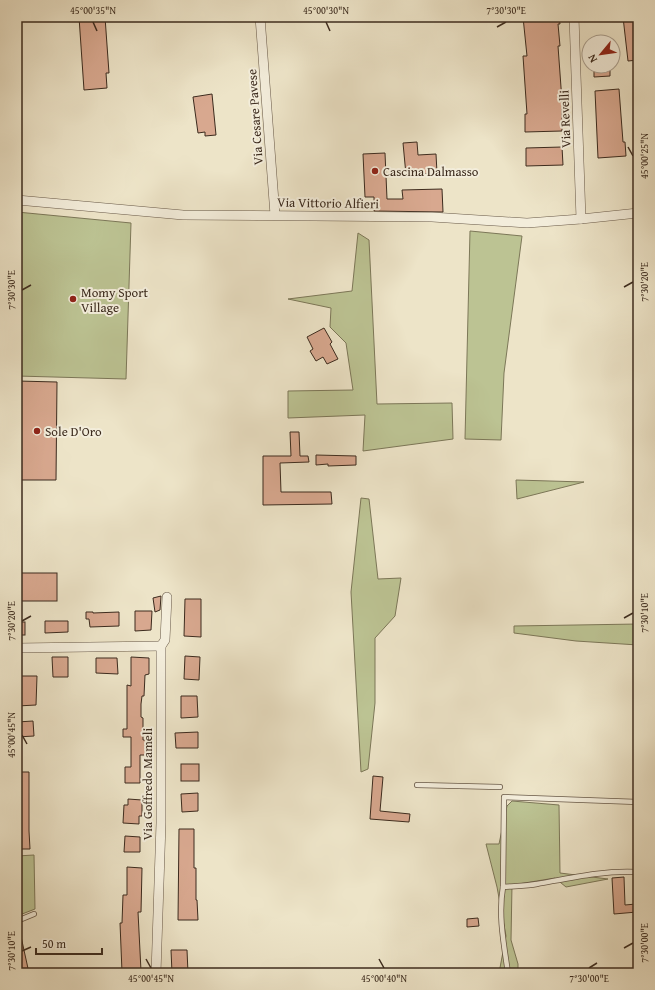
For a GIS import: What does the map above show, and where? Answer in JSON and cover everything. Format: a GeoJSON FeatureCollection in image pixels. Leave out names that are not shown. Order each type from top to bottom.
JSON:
{"type":"FeatureCollection","features":[{"type":"Feature","properties":{"kind":"street","name":"Via Cesare Pavese"},"geometry":{"type":"LineString","coordinates":[[260,17],[275,216]]}},
{"type":"Feature","properties":{"kind":"street","name":"Via Revelli"},"geometry":{"type":"LineString","coordinates":[[574,17],[581,219]]}},
{"type":"Feature","properties":{"kind":"street","name":"Via Vittorio Alfieri"},"geometry":{"type":"LineString","coordinates":[[17,200],[183,214],[456,218],[527,223],[638,213]]}},
{"type":"Feature","properties":{"kind":"street","name":"Via Goffredo Mameli"},"geometry":{"type":"LineString","coordinates":[[156,973],[161,822],[161,646],[165,640],[167,597]]}},
{"type":"Feature","properties":{"kind":"street"},"geometry":{"type":"LineString","coordinates":[[17,648],[161,646]]}},
{"type":"Feature","properties":{"kind":"lane"},"geometry":{"type":"LineString","coordinates":[[417,784],[500,787]]}},
{"type":"Feature","properties":{"kind":"lane"},"geometry":{"type":"LineString","coordinates":[[508,973],[504,944],[501,898],[503,887],[504,797],[638,802]]}},
{"type":"Feature","properties":{"kind":"lane"},"geometry":{"type":"LineString","coordinates":[[503,887],[535,884],[575,876],[626,871],[638,872]]}},
{"type":"Feature","properties":{"kind":"lane"},"geometry":{"type":"LineString","coordinates":[[17,921],[34,914]]}},
{"type":"Feature","properties":{"kind":"green space","name":"Momy Sport Village"},"geometry":{"type":"Polygon","coordinates":[[[17,212],[131,223],[126,379],[17,376],[17,212]]]}},
{"type":"Feature","properties":{"kind":"green space"},"geometry":{"type":"Polygon","coordinates":[[[470,231],[522,236],[504,373],[501,440],[465,439],[470,231]]]}},
{"type":"Feature","properties":{"kind":"green space"},"geometry":{"type":"Polygon","coordinates":[[[358,233],[369,240],[377,404],[452,403],[453,439],[363,451],[365,415],[288,418],[288,391],[353,390],[346,343],[330,327],[331,308],[288,299],[352,291],[358,233]]]}},
{"type":"Feature","properties":{"kind":"green space"},"geometry":{"type":"Polygon","coordinates":[[[516,480],[584,482],[517,499],[516,480]]]}},
{"type":"Feature","properties":{"kind":"green space"},"geometry":{"type":"Polygon","coordinates":[[[361,498],[369,499],[378,579],[401,578],[395,616],[375,638],[375,703],[368,769],[361,772],[351,592],[361,498]]]}},
{"type":"Feature","properties":{"kind":"green space"},"geometry":{"type":"Polygon","coordinates":[[[638,624],[638,645],[576,641],[514,633],[514,626],[638,624]]]}},
{"type":"Feature","properties":{"kind":"green space"},"geometry":{"type":"Polygon","coordinates":[[[512,801],[559,805],[560,873],[608,879],[566,887],[555,878],[512,885],[511,940],[518,964],[518,973],[499,973],[506,936],[497,887],[486,844],[499,844],[507,806],[512,801]]]}},
{"type":"Feature","properties":{"kind":"green space"},"geometry":{"type":"Polygon","coordinates":[[[34,855],[35,909],[17,916],[17,856],[34,855]]]}},
{"type":"Feature","properties":{"kind":"building"},"geometry":{"type":"Polygon","coordinates":[[[79,17],[105,17],[109,73],[106,73],[107,88],[84,90],[79,17]]]}},
{"type":"Feature","properties":{"kind":"building"},"geometry":{"type":"Polygon","coordinates":[[[523,17],[559,17],[560,24],[558,24],[560,46],[558,46],[562,101],[562,131],[525,132],[525,114],[527,114],[523,56],[527,56],[523,17]]]}},
{"type":"Feature","properties":{"kind":"building"},"geometry":{"type":"Polygon","coordinates":[[[623,17],[638,17],[638,60],[628,61],[623,17]]]}},
{"type":"Feature","properties":{"kind":"building"},"geometry":{"type":"Polygon","coordinates":[[[594,74],[610,74],[610,76],[594,77],[594,74]]]}},
{"type":"Feature","properties":{"kind":"building"},"geometry":{"type":"Polygon","coordinates":[[[619,89],[623,142],[625,142],[626,156],[598,158],[595,91],[619,89]]]}},
{"type":"Feature","properties":{"kind":"building"},"geometry":{"type":"Polygon","coordinates":[[[212,94],[216,135],[205,136],[205,132],[198,133],[193,97],[212,94]]]}},
{"type":"Feature","properties":{"kind":"building"},"geometry":{"type":"Polygon","coordinates":[[[417,142],[418,155],[436,154],[437,173],[406,175],[403,143],[417,142]]]}},
{"type":"Feature","properties":{"kind":"building"},"geometry":{"type":"Polygon","coordinates":[[[562,147],[563,165],[526,166],[526,148],[562,147]]]}},
{"type":"Feature","properties":{"kind":"building","name":"Cascina Dalmasso"},"geometry":{"type":"Polygon","coordinates":[[[385,153],[387,199],[403,199],[402,190],[442,189],[443,212],[374,211],[374,197],[365,197],[363,154],[385,153]]]}},
{"type":"Feature","properties":{"kind":"building"},"geometry":{"type":"Polygon","coordinates":[[[324,328],[332,342],[330,344],[338,359],[327,364],[323,357],[316,361],[310,351],[313,349],[307,337],[324,328]]]}},
{"type":"Feature","properties":{"kind":"building","name":"Sole D'Oro"},"geometry":{"type":"Polygon","coordinates":[[[17,381],[57,382],[56,480],[17,480],[17,381]]]}},
{"type":"Feature","properties":{"kind":"building"},"geometry":{"type":"Polygon","coordinates":[[[290,432],[299,432],[300,456],[308,456],[309,462],[280,463],[281,492],[331,492],[332,504],[263,505],[263,456],[291,456],[290,432]]]}},
{"type":"Feature","properties":{"kind":"building"},"geometry":{"type":"Polygon","coordinates":[[[316,455],[356,456],[356,465],[316,465],[316,455]]]}},
{"type":"Feature","properties":{"kind":"building"},"geometry":{"type":"Polygon","coordinates":[[[17,573],[57,573],[57,601],[17,601],[17,573]]]}},
{"type":"Feature","properties":{"kind":"building"},"geometry":{"type":"Polygon","coordinates":[[[161,596],[160,610],[155,612],[153,598],[161,596]]]}},
{"type":"Feature","properties":{"kind":"building"},"geometry":{"type":"Polygon","coordinates":[[[185,599],[201,599],[201,637],[184,636],[185,599]]]}},
{"type":"Feature","properties":{"kind":"building"},"geometry":{"type":"Polygon","coordinates":[[[135,611],[152,611],[151,630],[135,631],[135,611]]]}},
{"type":"Feature","properties":{"kind":"building"},"geometry":{"type":"Polygon","coordinates":[[[86,612],[119,612],[119,626],[90,627],[89,619],[86,619],[86,612]]]}},
{"type":"Feature","properties":{"kind":"building"},"geometry":{"type":"Polygon","coordinates":[[[45,621],[68,621],[68,632],[45,633],[45,621]]]}},
{"type":"Feature","properties":{"kind":"building"},"geometry":{"type":"Polygon","coordinates":[[[17,622],[25,622],[25,635],[17,635],[17,622]]]}},
{"type":"Feature","properties":{"kind":"building"},"geometry":{"type":"Polygon","coordinates":[[[185,656],[200,657],[199,680],[184,679],[185,656]]]}},
{"type":"Feature","properties":{"kind":"building"},"geometry":{"type":"Polygon","coordinates":[[[52,657],[68,657],[68,677],[53,677],[52,657]]]}},
{"type":"Feature","properties":{"kind":"building"},"geometry":{"type":"Polygon","coordinates":[[[131,657],[149,658],[149,674],[145,675],[144,696],[142,696],[141,704],[141,717],[143,718],[143,740],[150,740],[150,755],[140,755],[140,783],[125,783],[125,767],[131,767],[131,737],[123,737],[123,729],[127,729],[127,685],[131,686],[131,657]]]}},
{"type":"Feature","properties":{"kind":"building"},"geometry":{"type":"Polygon","coordinates":[[[96,658],[117,658],[118,674],[96,673],[96,658]]]}},
{"type":"Feature","properties":{"kind":"building"},"geometry":{"type":"Polygon","coordinates":[[[17,676],[37,676],[36,705],[17,706],[17,676]]]}},
{"type":"Feature","properties":{"kind":"building"},"geometry":{"type":"Polygon","coordinates":[[[181,696],[197,696],[198,717],[181,718],[181,696]]]}},
{"type":"Feature","properties":{"kind":"building"},"geometry":{"type":"Polygon","coordinates":[[[33,721],[34,736],[17,737],[17,722],[33,721]]]}},
{"type":"Feature","properties":{"kind":"building"},"geometry":{"type":"Polygon","coordinates":[[[198,732],[198,748],[176,748],[175,733],[198,732]]]}},
{"type":"Feature","properties":{"kind":"building"},"geometry":{"type":"Polygon","coordinates":[[[181,764],[199,764],[199,781],[181,781],[181,764]]]}},
{"type":"Feature","properties":{"kind":"building"},"geometry":{"type":"Polygon","coordinates":[[[17,772],[29,772],[30,849],[17,849],[17,772]]]}},
{"type":"Feature","properties":{"kind":"building"},"geometry":{"type":"Polygon","coordinates":[[[373,776],[383,777],[380,811],[410,814],[409,822],[370,819],[373,776]]]}},
{"type":"Feature","properties":{"kind":"building"},"geometry":{"type":"Polygon","coordinates":[[[198,793],[198,811],[182,812],[181,794],[198,793]]]}},
{"type":"Feature","properties":{"kind":"building"},"geometry":{"type":"Polygon","coordinates":[[[128,799],[142,800],[142,816],[139,816],[139,824],[123,823],[124,805],[128,805],[128,799]]]}},
{"type":"Feature","properties":{"kind":"building"},"geometry":{"type":"Polygon","coordinates":[[[179,829],[194,829],[194,868],[196,868],[196,900],[198,920],[178,920],[179,829]]]}},
{"type":"Feature","properties":{"kind":"building"},"geometry":{"type":"Polygon","coordinates":[[[125,836],[140,837],[140,852],[124,852],[125,836]]]}},
{"type":"Feature","properties":{"kind":"building"},"geometry":{"type":"Polygon","coordinates":[[[127,867],[142,868],[141,912],[138,912],[141,971],[122,972],[120,923],[122,923],[123,895],[127,895],[127,867]]]}},
{"type":"Feature","properties":{"kind":"building"},"geometry":{"type":"Polygon","coordinates":[[[624,877],[625,905],[636,904],[637,912],[614,914],[612,878],[624,877]]]}},
{"type":"Feature","properties":{"kind":"building"},"geometry":{"type":"Polygon","coordinates":[[[478,918],[479,926],[467,927],[467,919],[478,918]]]}},
{"type":"Feature","properties":{"kind":"building"},"geometry":{"type":"Polygon","coordinates":[[[17,932],[20,932],[29,973],[17,973],[17,932]]]}},
{"type":"Feature","properties":{"kind":"building"},"geometry":{"type":"Polygon","coordinates":[[[171,950],[187,950],[188,973],[172,973],[171,950]]]}},
{"type":"Feature","properties":{"kind":"place","name":"Cascina Dalmasso"},"geometry":{"type":"Point","coordinates":[375,171]}},
{"type":"Feature","properties":{"kind":"place","name":"Momy Sport Village"},"geometry":{"type":"Point","coordinates":[73,299]}},
{"type":"Feature","properties":{"kind":"place","name":"Sole D'Oro"},"geometry":{"type":"Point","coordinates":[37,431]}}]}
